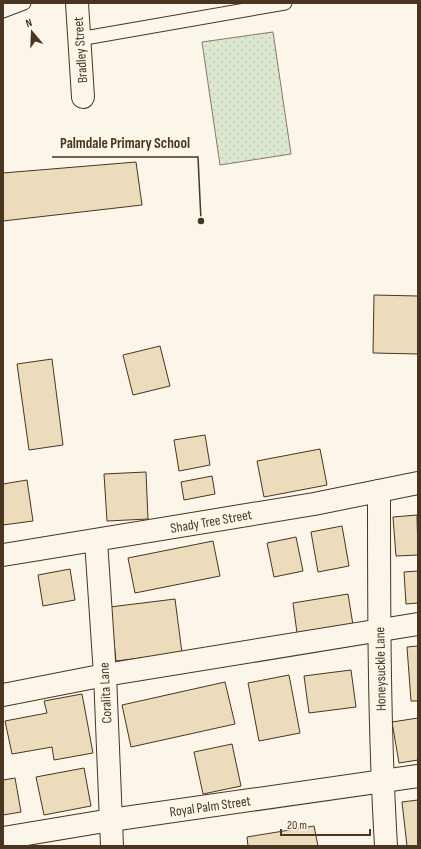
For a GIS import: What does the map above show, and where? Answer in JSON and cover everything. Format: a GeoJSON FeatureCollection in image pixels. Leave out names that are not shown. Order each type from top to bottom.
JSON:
{"type":"FeatureCollection","features":[{"type":"Feature","properties":{"kind":"street","name":"Bradley Street"},"geometry":{"type":"LineString","coordinates":[[76,3],[82,97]]}},
{"type":"Feature","properties":{"kind":"street","name":"Shady Tree Street"},"geometry":{"type":"LineString","coordinates":[[3,555],[96,541],[418,483]]}},
{"type":"Feature","properties":{"kind":"street","name":"Honeysuckle Lane"},"geometry":{"type":"LineString","coordinates":[[379,491],[379,630],[382,782],[386,846]]}},
{"type":"Feature","properties":{"kind":"street","name":"Coralita Lane"},"geometry":{"type":"LineString","coordinates":[[96,541],[105,675],[112,846]]}},
{"type":"Feature","properties":{"kind":"street"},"geometry":{"type":"LineString","coordinates":[[3,695],[105,675],[418,624]]}},
{"type":"Feature","properties":{"kind":"street","name":"Royal Palm Street"},"geometry":{"type":"LineString","coordinates":[[3,838],[111,820],[418,776]]}},
{"type":"Feature","properties":{"kind":"lane"},"geometry":{"type":"LineString","coordinates":[[3,11],[24,3]]}},
{"type":"Feature","properties":{"kind":"lane"},"geometry":{"type":"LineString","coordinates":[[79,39],[285,3]]}},
{"type":"Feature","properties":{"kind":"green space"},"geometry":{"type":"Polygon","coordinates":[[[273,32],[291,154],[220,165],[202,42],[273,32]]]}},
{"type":"Feature","properties":{"kind":"building"},"geometry":{"type":"Polygon","coordinates":[[[136,162],[142,205],[3,221],[3,173],[136,162]]]}},
{"type":"Feature","properties":{"kind":"building"},"geometry":{"type":"Polygon","coordinates":[[[374,295],[418,296],[418,354],[373,353],[374,295]]]}},
{"type":"Feature","properties":{"kind":"building"},"geometry":{"type":"Polygon","coordinates":[[[160,346],[170,386],[133,395],[123,355],[160,346]]]}},
{"type":"Feature","properties":{"kind":"building"},"geometry":{"type":"Polygon","coordinates":[[[52,359],[63,445],[29,450],[17,364],[52,359]]]}},
{"type":"Feature","properties":{"kind":"building"},"geometry":{"type":"Polygon","coordinates":[[[205,435],[210,465],[179,471],[174,440],[205,435]]]}},
{"type":"Feature","properties":{"kind":"building"},"geometry":{"type":"Polygon","coordinates":[[[320,449],[327,485],[264,497],[257,461],[320,449]]]}},
{"type":"Feature","properties":{"kind":"building"},"geometry":{"type":"Polygon","coordinates":[[[146,472],[148,519],[107,521],[104,474],[146,472]]]}},
{"type":"Feature","properties":{"kind":"building"},"geometry":{"type":"Polygon","coordinates":[[[212,476],[215,494],[184,500],[181,482],[212,476]]]}},
{"type":"Feature","properties":{"kind":"building"},"geometry":{"type":"Polygon","coordinates":[[[27,480],[33,521],[3,525],[3,484],[27,480]]]}},
{"type":"Feature","properties":{"kind":"building"},"geometry":{"type":"Polygon","coordinates":[[[417,515],[418,555],[396,556],[393,517],[417,515]]]}},
{"type":"Feature","properties":{"kind":"building"},"geometry":{"type":"Polygon","coordinates":[[[342,526],[349,566],[318,572],[311,532],[342,526]]]}},
{"type":"Feature","properties":{"kind":"building"},"geometry":{"type":"Polygon","coordinates":[[[296,537],[303,571],[274,577],[267,543],[296,537]]]}},
{"type":"Feature","properties":{"kind":"building"},"geometry":{"type":"Polygon","coordinates":[[[213,541],[220,576],[135,593],[128,558],[213,541]]]}},
{"type":"Feature","properties":{"kind":"building"},"geometry":{"type":"Polygon","coordinates":[[[70,569],[75,600],[43,606],[38,575],[70,569]]]}},
{"type":"Feature","properties":{"kind":"building"},"geometry":{"type":"Polygon","coordinates":[[[418,571],[418,603],[406,604],[404,572],[418,571]]]}},
{"type":"Feature","properties":{"kind":"building"},"geometry":{"type":"Polygon","coordinates":[[[348,594],[353,625],[297,633],[293,603],[348,594]]]}},
{"type":"Feature","properties":{"kind":"building"},"geometry":{"type":"Polygon","coordinates":[[[175,599],[182,653],[116,661],[110,607],[175,599]]]}},
{"type":"Feature","properties":{"kind":"building"},"geometry":{"type":"Polygon","coordinates":[[[418,646],[418,701],[411,701],[407,647],[418,646]]]}},
{"type":"Feature","properties":{"kind":"building"},"geometry":{"type":"Polygon","coordinates":[[[351,670],[356,707],[309,713],[304,676],[351,670]]]}},
{"type":"Feature","properties":{"kind":"building"},"geometry":{"type":"Polygon","coordinates":[[[289,675],[300,733],[259,741],[248,683],[289,675]]]}},
{"type":"Feature","properties":{"kind":"building"},"geometry":{"type":"Polygon","coordinates":[[[225,682],[235,724],[131,747],[122,705],[225,682]]]}},
{"type":"Feature","properties":{"kind":"building"},"geometry":{"type":"Polygon","coordinates":[[[82,694],[93,753],[54,760],[52,747],[12,754],[5,721],[47,713],[44,701],[82,694]]]}},
{"type":"Feature","properties":{"kind":"building"},"geometry":{"type":"Polygon","coordinates":[[[418,718],[418,760],[399,763],[392,722],[418,718]]]}},
{"type":"Feature","properties":{"kind":"building"},"geometry":{"type":"Polygon","coordinates":[[[232,744],[241,786],[203,794],[194,752],[232,744]]]}},
{"type":"Feature","properties":{"kind":"building"},"geometry":{"type":"Polygon","coordinates":[[[84,768],[91,806],[44,815],[36,777],[84,768]]]}},
{"type":"Feature","properties":{"kind":"building"},"geometry":{"type":"Polygon","coordinates":[[[15,778],[21,812],[3,815],[3,780],[15,778]]]}},
{"type":"Feature","properties":{"kind":"building"},"geometry":{"type":"Polygon","coordinates":[[[418,800],[418,846],[407,846],[402,802],[418,800]]]}},
{"type":"Feature","properties":{"kind":"building"},"geometry":{"type":"Polygon","coordinates":[[[314,826],[318,846],[248,846],[247,837],[314,826]]]}},
{"type":"Feature","properties":{"kind":"place","name":"Palmdale Primary School"},"geometry":{"type":"Point","coordinates":[201,221]}}]}
